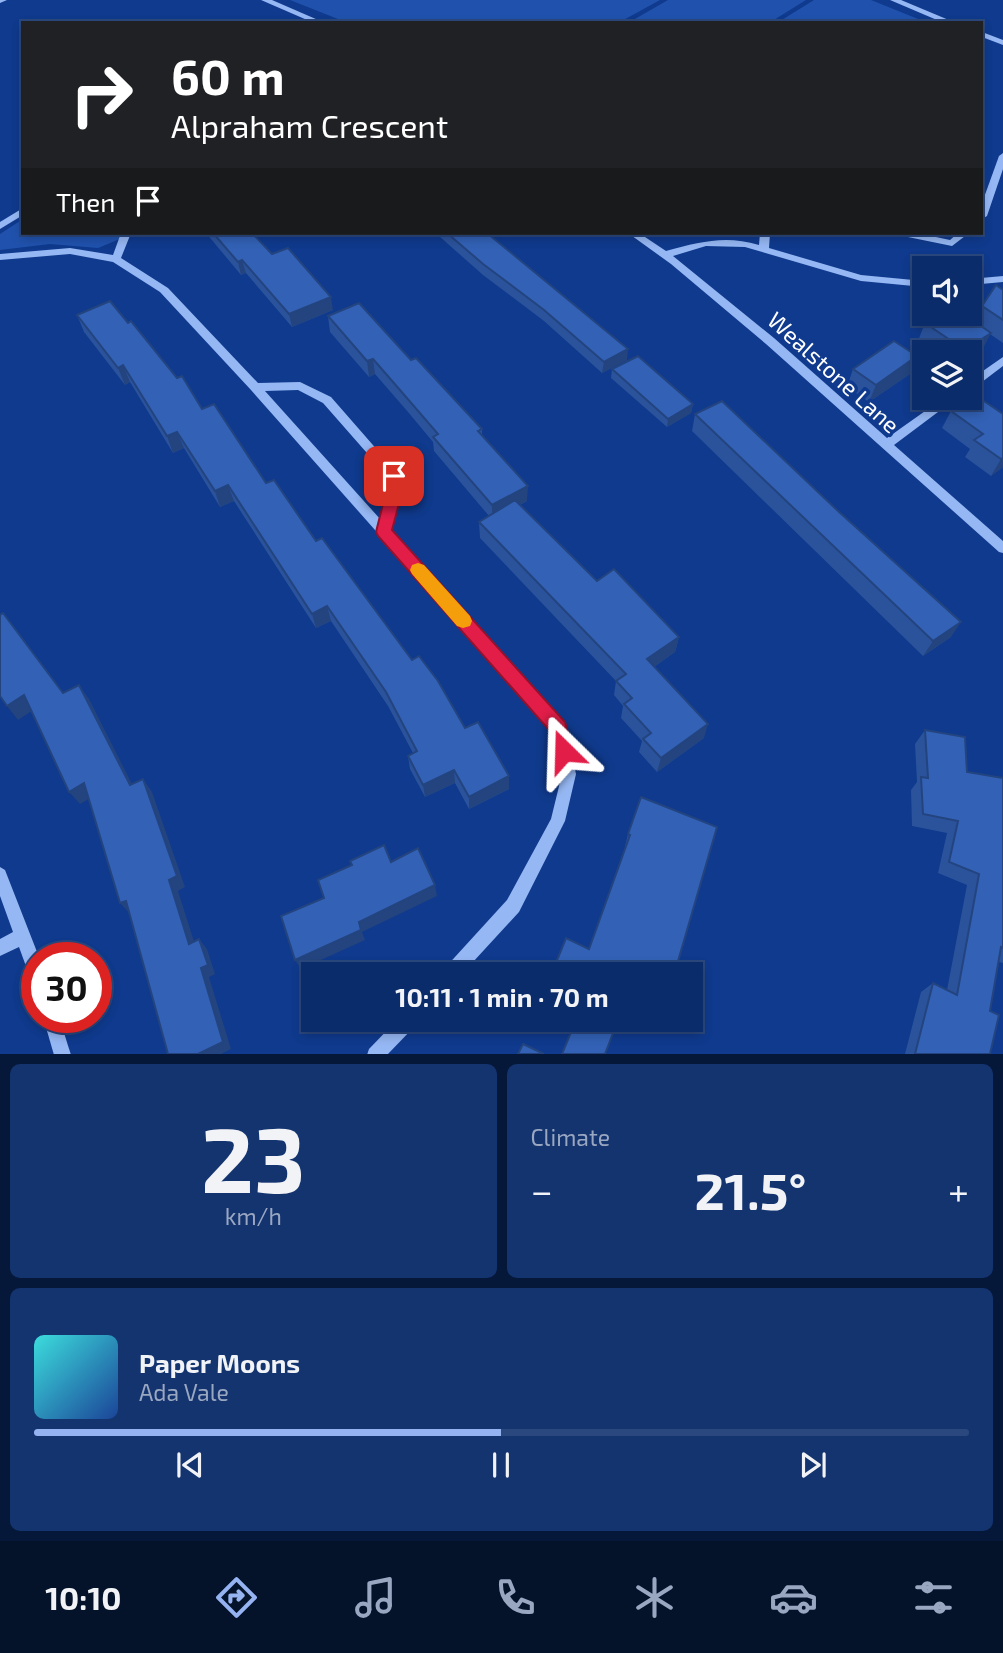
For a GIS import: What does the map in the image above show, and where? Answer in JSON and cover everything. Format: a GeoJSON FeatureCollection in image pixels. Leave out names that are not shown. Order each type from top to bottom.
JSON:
{"type":"FeatureCollection","features":[{"type":"Feature","properties":{"kind":"street"},"geometry":{"type":"LineString","coordinates":[[265,0],[316,21]]}},
{"type":"Feature","properties":{"kind":"street"},"geometry":{"type":"LineString","coordinates":[[894,0],[947,21]]}},
{"type":"Feature","properties":{"kind":"street"},"geometry":{"type":"LineString","coordinates":[[983,34],[1003,43]]}},
{"type":"Feature","properties":{"kind":"street"},"geometry":{"type":"LineString","coordinates":[[983,213],[1003,156]]}},
{"type":"Feature","properties":{"kind":"street"},"geometry":{"type":"LineString","coordinates":[[0,226],[21,212]]}},
{"type":"Feature","properties":{"kind":"street"},"geometry":{"type":"LineString","coordinates":[[116,258],[125,235]]}},
{"type":"Feature","properties":{"kind":"street","name":"Wealstone Lane"},"geometry":{"type":"LineString","coordinates":[[636,235],[665,255],[770,341],[1003,548]]}},
{"type":"Feature","properties":{"kind":"street"},"geometry":{"type":"LineString","coordinates":[[764,248],[765,235]]}},
{"type":"Feature","properties":{"kind":"street"},"geometry":{"type":"LineString","coordinates":[[913,235],[952,243],[962,235]]}},
{"type":"Feature","properties":{"kind":"street"},"geometry":{"type":"LineString","coordinates":[[665,255],[706,243],[745,244],[861,278],[912,283]]}},
{"type":"Feature","properties":{"kind":"street"},"geometry":{"type":"LineString","coordinates":[[0,257],[69,251],[116,258],[164,290],[255,387],[559,728],[569,774],[558,821],[513,906],[462,962]]}},
{"type":"Feature","properties":{"kind":"street"},"geometry":{"type":"LineString","coordinates":[[982,281],[1003,279]]}},
{"type":"Feature","properties":{"kind":"street"},"geometry":{"type":"LineString","coordinates":[[982,376],[1003,361]]}},
{"type":"Feature","properties":{"kind":"street"},"geometry":{"type":"LineString","coordinates":[[255,387],[300,386],[327,400],[394,476],[394,492],[384,532]]}},
{"type":"Feature","properties":{"kind":"street"},"geometry":{"type":"LineString","coordinates":[[885,445],[935,410]]}},
{"type":"Feature","properties":{"kind":"street"},"geometry":{"type":"LineString","coordinates":[[0,875],[26,942]]}},
{"type":"Feature","properties":{"kind":"street"},"geometry":{"type":"LineString","coordinates":[[0,948],[24,935]]}},
{"type":"Feature","properties":{"kind":"street"},"geometry":{"type":"LineString","coordinates":[[376,1054],[397,1032]]}},
{"type":"Feature","properties":{"kind":"street"},"geometry":{"type":"LineString","coordinates":[[56,1033],[63,1054]]}},
{"type":"Feature","properties":{"kind":"shaded area"},"geometry":{"type":"Polygon","coordinates":[[[290,0],[660,0],[622,21],[343,21],[290,0]]]}},
{"type":"Feature","properties":{"kind":"shaded area"},"geometry":{"type":"Polygon","coordinates":[[[668,0],[806,0],[772,21],[631,21],[668,0]]]}},
{"type":"Feature","properties":{"kind":"shaded area"},"geometry":{"type":"Polygon","coordinates":[[[814,0],[871,0],[923,21],[780,21],[814,0]]]}},
{"type":"Feature","properties":{"kind":"shaded area"},"geometry":{"type":"Polygon","coordinates":[[[21,220],[21,235],[119,235],[120,239],[98,248],[50,244],[0,250],[0,234],[21,220]]]}},
{"type":"Feature","properties":{"kind":"building"},"geometry":{"type":"Polygon","coordinates":[[[215,235],[254,235],[272,254],[288,248],[331,297],[289,314],[242,260],[238,262],[215,235]]]}},
{"type":"Feature","properties":{"kind":"building"},"geometry":{"type":"Polygon","coordinates":[[[449,235],[489,235],[628,349],[604,362],[544,310],[449,235]]]}},
{"type":"Feature","properties":{"kind":"building"},"geometry":{"type":"Polygon","coordinates":[[[996,285],[1003,290],[1003,320],[982,306],[996,285]]]}},
{"type":"Feature","properties":{"kind":"building"},"geometry":{"type":"Polygon","coordinates":[[[110,301],[128,323],[131,321],[177,378],[182,376],[202,409],[214,404],[266,483],[274,480],[316,541],[322,538],[412,660],[419,656],[438,681],[465,728],[478,722],[509,776],[469,797],[454,770],[423,785],[408,756],[417,751],[386,692],[327,606],[312,614],[228,485],[215,491],[177,432],[167,436],[123,365],[118,368],[77,315],[110,301]]]}},
{"type":"Feature","properties":{"kind":"building"},"geometry":{"type":"Polygon","coordinates":[[[359,303],[411,360],[416,358],[482,429],[478,431],[528,486],[492,505],[433,437],[438,434],[406,397],[373,359],[367,361],[328,316],[359,303]]]}},
{"type":"Feature","properties":{"kind":"building"},"geometry":{"type":"Polygon","coordinates":[[[929,326],[981,326],[991,333],[980,340],[950,340],[929,326]]]}},
{"type":"Feature","properties":{"kind":"building"},"geometry":{"type":"Polygon","coordinates":[[[894,341],[912,353],[912,360],[876,385],[853,369],[894,341]]]}},
{"type":"Feature","properties":{"kind":"building"},"geometry":{"type":"Polygon","coordinates":[[[638,356],[693,404],[668,419],[612,369],[638,356]]]}},
{"type":"Feature","properties":{"kind":"building"},"geometry":{"type":"Polygon","coordinates":[[[982,400],[1003,414],[1003,458],[974,440],[983,434],[951,411],[982,410],[982,400]]]}},
{"type":"Feature","properties":{"kind":"building"},"geometry":{"type":"Polygon","coordinates":[[[722,401],[961,622],[933,641],[695,414],[722,401]]]}},
{"type":"Feature","properties":{"kind":"building"},"geometry":{"type":"Polygon","coordinates":[[[515,500],[597,581],[614,569],[679,637],[647,659],[708,724],[661,758],[643,739],[651,733],[624,704],[632,698],[616,681],[626,674],[479,522],[515,500]]]}},
{"type":"Feature","properties":{"kind":"building"},"geometry":{"type":"Polygon","coordinates":[[[3,613],[63,693],[79,685],[130,785],[143,779],[177,876],[169,880],[189,944],[199,939],[208,965],[201,968],[223,1042],[198,1054],[168,1054],[126,901],[120,903],[84,783],[69,792],[24,695],[7,706],[0,696],[0,615],[3,613]]]}},
{"type":"Feature","properties":{"kind":"building"},"geometry":{"type":"Polygon","coordinates":[[[925,730],[965,737],[967,772],[1003,778],[1003,948],[1001,947],[990,1011],[999,1015],[990,1054],[915,1054],[933,983],[957,995],[979,874],[949,862],[958,821],[923,814],[921,777],[928,778],[925,730]]]}},
{"type":"Feature","properties":{"kind":"building"},"geometry":{"type":"Polygon","coordinates":[[[641,797],[717,827],[678,962],[556,962],[566,938],[589,949],[630,835],[628,834],[641,797]]]}},
{"type":"Feature","properties":{"kind":"building"},"geometry":{"type":"Polygon","coordinates":[[[384,845],[391,862],[418,848],[435,885],[359,922],[361,930],[295,960],[281,916],[324,898],[318,880],[352,865],[350,861],[384,845]]]}},
{"type":"Feature","properties":{"kind":"building"},"geometry":{"type":"Polygon","coordinates":[[[571,1032],[613,1032],[605,1054],[562,1054],[571,1032]]]}},
{"type":"Feature","properties":{"kind":"building"},"geometry":{"type":"Polygon","coordinates":[[[523,1044],[544,1054],[518,1054],[523,1044]]]}},
{"type":"Feature","properties":{"kind":"slow traffic"},"geometry":{"type":"LineString","coordinates":[[418,570],[463,621]]}},
{"type":"Feature","properties":{"kind":"route"},"geometry":{"type":"LineString","coordinates":[[394,476],[394,492],[384,532],[559,728],[564,751]]}}]}
